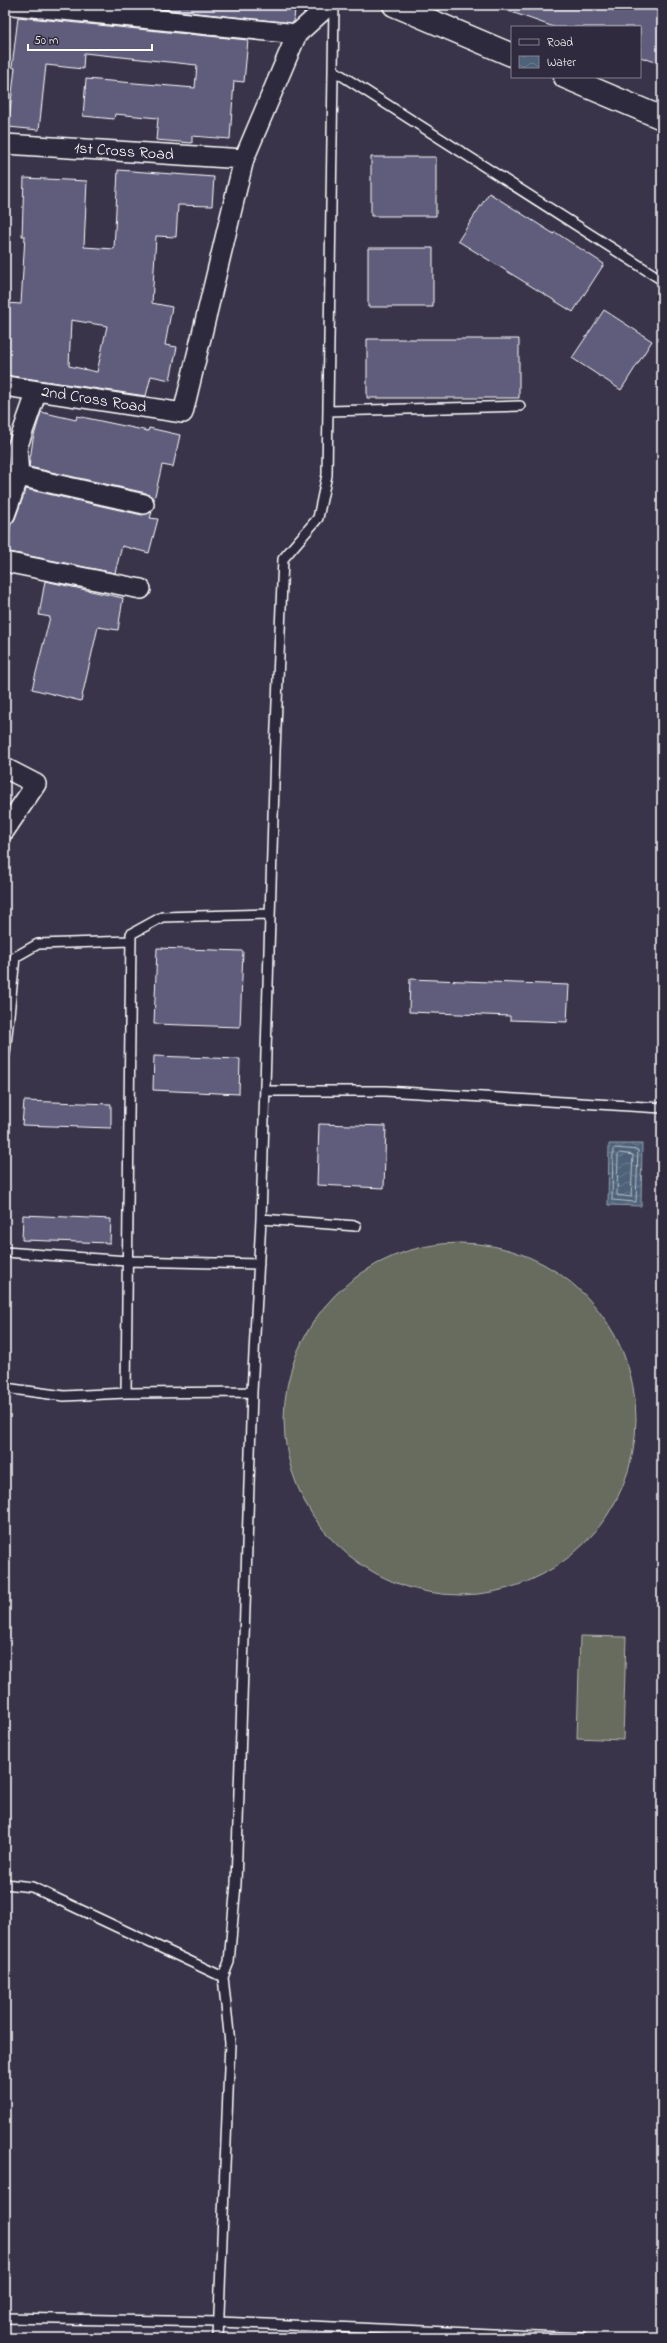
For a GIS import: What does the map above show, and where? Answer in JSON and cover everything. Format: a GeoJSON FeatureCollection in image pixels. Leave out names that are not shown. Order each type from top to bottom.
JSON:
{"type":"FeatureCollection","features":[{"type":"Feature","properties":{"kind":"street"},"geometry":{"type":"LineString","coordinates":[[13,5],[297,34]]}},
{"type":"Feature","properties":{"kind":"street"},"geometry":{"type":"LineString","coordinates":[[244,159],[297,34],[329,5]]}},
{"type":"Feature","properties":{"kind":"street"},"geometry":{"type":"LineString","coordinates":[[394,5],[511,55]]}},
{"type":"Feature","properties":{"kind":"street"},"geometry":{"type":"LineString","coordinates":[[567,78],[662,118]]}},
{"type":"Feature","properties":{"kind":"street","name":"1st Cross Road"},"geometry":{"type":"LineString","coordinates":[[5,144],[244,159]]}},
{"type":"Feature","properties":{"kind":"street","name":"2nd Cross Road"},"geometry":{"type":"LineString","coordinates":[[5,386],[183,413],[244,159]]}},
{"type":"Feature","properties":{"kind":"street"},"geometry":{"type":"LineString","coordinates":[[5,515],[19,476],[11,445],[37,391]]}},
{"type":"Feature","properties":{"kind":"street"},"geometry":{"type":"LineString","coordinates":[[19,476],[144,504]]}},
{"type":"Feature","properties":{"kind":"street"},"geometry":{"type":"LineString","coordinates":[[5,562],[140,589]]}},
{"type":"Feature","properties":{"kind":"street"},"geometry":{"type":"LineString","coordinates":[[5,768],[36,784],[5,830]]}},
{"type":"Feature","properties":{"kind":"lane"},"geometry":{"type":"LineString","coordinates":[[218,2338],[230,2043],[223,1977],[229,1962],[236,1884],[252,1392],[261,1219],[283,559],[318,518],[327,475],[334,5]]}},
{"type":"Feature","properties":{"kind":"lane"},"geometry":{"type":"LineString","coordinates":[[332,70],[662,280]]}},
{"type":"Feature","properties":{"kind":"lane"},"geometry":{"type":"LineString","coordinates":[[328,411],[520,406]]}},
{"type":"Feature","properties":{"kind":"lane"},"geometry":{"type":"LineString","coordinates":[[126,1393],[131,934],[162,917],[270,914]]}},
{"type":"Feature","properties":{"kind":"lane"},"geometry":{"type":"LineString","coordinates":[[5,1054],[15,957],[38,944],[131,942]]}},
{"type":"Feature","properties":{"kind":"lane"},"geometry":{"type":"LineString","coordinates":[[265,1091],[385,1091],[662,1108]]}},
{"type":"Feature","properties":{"kind":"lane"},"geometry":{"type":"LineString","coordinates":[[261,1219],[356,1226]]}},
{"type":"Feature","properties":{"kind":"lane"},"geometry":{"type":"LineString","coordinates":[[5,1252],[127,1261],[259,1264]]}},
{"type":"Feature","properties":{"kind":"lane"},"geometry":{"type":"LineString","coordinates":[[5,1388],[64,1396],[126,1393],[252,1392]]}},
{"type":"Feature","properties":{"kind":"lane"},"geometry":{"type":"LineString","coordinates":[[5,1884],[32,1887],[223,1977]]}},
{"type":"Feature","properties":{"kind":"lane"},"geometry":{"type":"LineString","coordinates":[[5,2318],[219,2322],[582,2338]]}},
{"type":"Feature","properties":{"kind":"green space"},"geometry":{"type":"Polygon","coordinates":[[[460,1243],[494,1247],[527,1257],[558,1273],[584,1295],[606,1321],[622,1352],[632,1385],[636,1419],[632,1453],[622,1486],[606,1517],[584,1543],[558,1565],[527,1581],[494,1591],[460,1595],[426,1591],[393,1581],[362,1565],[336,1543],[314,1517],[298,1486],[288,1453],[284,1419],[288,1385],[298,1352],[314,1321],[336,1295],[362,1273],[393,1257],[426,1247],[460,1243]]]}},
{"type":"Feature","properties":{"kind":"green space"},"geometry":{"type":"Polygon","coordinates":[[[580,1636],[626,1637],[623,1740],[577,1738],[580,1636]]]}},
{"type":"Feature","properties":{"kind":"water"},"geometry":{"type":"Polygon","coordinates":[[[609,1144],[642,1144],[641,1206],[608,1205],[609,1144]]]}},
{"type":"Feature","properties":{"kind":"building"},"geometry":{"type":"Polygon","coordinates":[[[121,5],[295,7],[293,23],[121,5]]]}},
{"type":"Feature","properties":{"kind":"building"},"geometry":{"type":"Polygon","coordinates":[[[497,5],[662,5],[662,64],[641,57],[641,26],[551,26],[497,7],[497,5]]]}},
{"type":"Feature","properties":{"kind":"building"},"geometry":{"type":"Polygon","coordinates":[[[18,17],[248,40],[244,82],[234,81],[230,139],[192,136],[192,143],[156,140],[158,118],[115,114],[114,119],[83,116],[86,79],[195,88],[197,65],[84,53],[83,69],[46,65],[39,130],[8,127],[15,68],[12,67],[18,17]]]}},
{"type":"Feature","properties":{"kind":"building"},"geometry":{"type":"Polygon","coordinates":[[[371,157],[436,157],[436,216],[371,216],[371,157]]]}},
{"type":"Feature","properties":{"kind":"building"},"geometry":{"type":"Polygon","coordinates":[[[118,170],[214,177],[212,206],[178,205],[176,237],[156,236],[152,303],[172,307],[165,345],[177,347],[170,380],[151,376],[146,396],[5,375],[5,303],[21,304],[25,236],[22,236],[24,178],[87,181],[84,247],[114,249],[118,170]],[[71,320],[69,366],[97,372],[107,326],[71,320]]]}},
{"type":"Feature","properties":{"kind":"building"},"geometry":{"type":"Polygon","coordinates":[[[489,193],[554,234],[555,232],[604,264],[573,312],[458,241],[489,193]]]}},
{"type":"Feature","properties":{"kind":"building"},"geometry":{"type":"Polygon","coordinates":[[[368,248],[433,248],[433,307],[368,307],[368,248]]]}},
{"type":"Feature","properties":{"kind":"building"},"geometry":{"type":"Polygon","coordinates":[[[604,310],[652,341],[621,390],[572,358],[604,310]]]}},
{"type":"Feature","properties":{"kind":"building"},"geometry":{"type":"Polygon","coordinates":[[[367,339],[519,339],[519,398],[367,398],[367,339]]]}},
{"type":"Feature","properties":{"kind":"building"},"geometry":{"type":"Polygon","coordinates":[[[41,412],[76,420],[77,416],[148,431],[149,428],[180,435],[173,467],[162,465],[154,500],[146,493],[29,467],[33,439],[41,412]]]}},
{"type":"Feature","properties":{"kind":"building"},"geometry":{"type":"Polygon","coordinates":[[[26,489],[142,515],[152,512],[150,518],[158,519],[149,553],[122,546],[115,573],[5,551],[11,524],[15,519],[26,489]]]}},
{"type":"Feature","properties":{"kind":"building"},"geometry":{"type":"Polygon","coordinates":[[[45,581],[123,598],[118,630],[98,627],[81,701],[32,689],[50,617],[39,615],[45,581]]]}},
{"type":"Feature","properties":{"kind":"building"},"geometry":{"type":"Polygon","coordinates":[[[157,948],[243,951],[240,1027],[154,1024],[157,948]]]}},
{"type":"Feature","properties":{"kind":"building"},"geometry":{"type":"Polygon","coordinates":[[[410,979],[569,985],[567,1022],[510,1020],[510,1016],[409,1012],[410,979]]]}},
{"type":"Feature","properties":{"kind":"building"},"geometry":{"type":"Polygon","coordinates":[[[154,1056],[240,1059],[239,1094],[153,1090],[154,1056]]]}},
{"type":"Feature","properties":{"kind":"building"},"geometry":{"type":"Polygon","coordinates":[[[24,1101],[111,1104],[111,1128],[22,1125],[24,1101]]]}},
{"type":"Feature","properties":{"kind":"building"},"geometry":{"type":"Polygon","coordinates":[[[319,1124],[386,1126],[384,1188],[317,1185],[319,1124]]]}},
{"type":"Feature","properties":{"kind":"building"},"geometry":{"type":"Polygon","coordinates":[[[23,1215],[111,1219],[110,1243],[22,1240],[23,1215]]]}}]}
